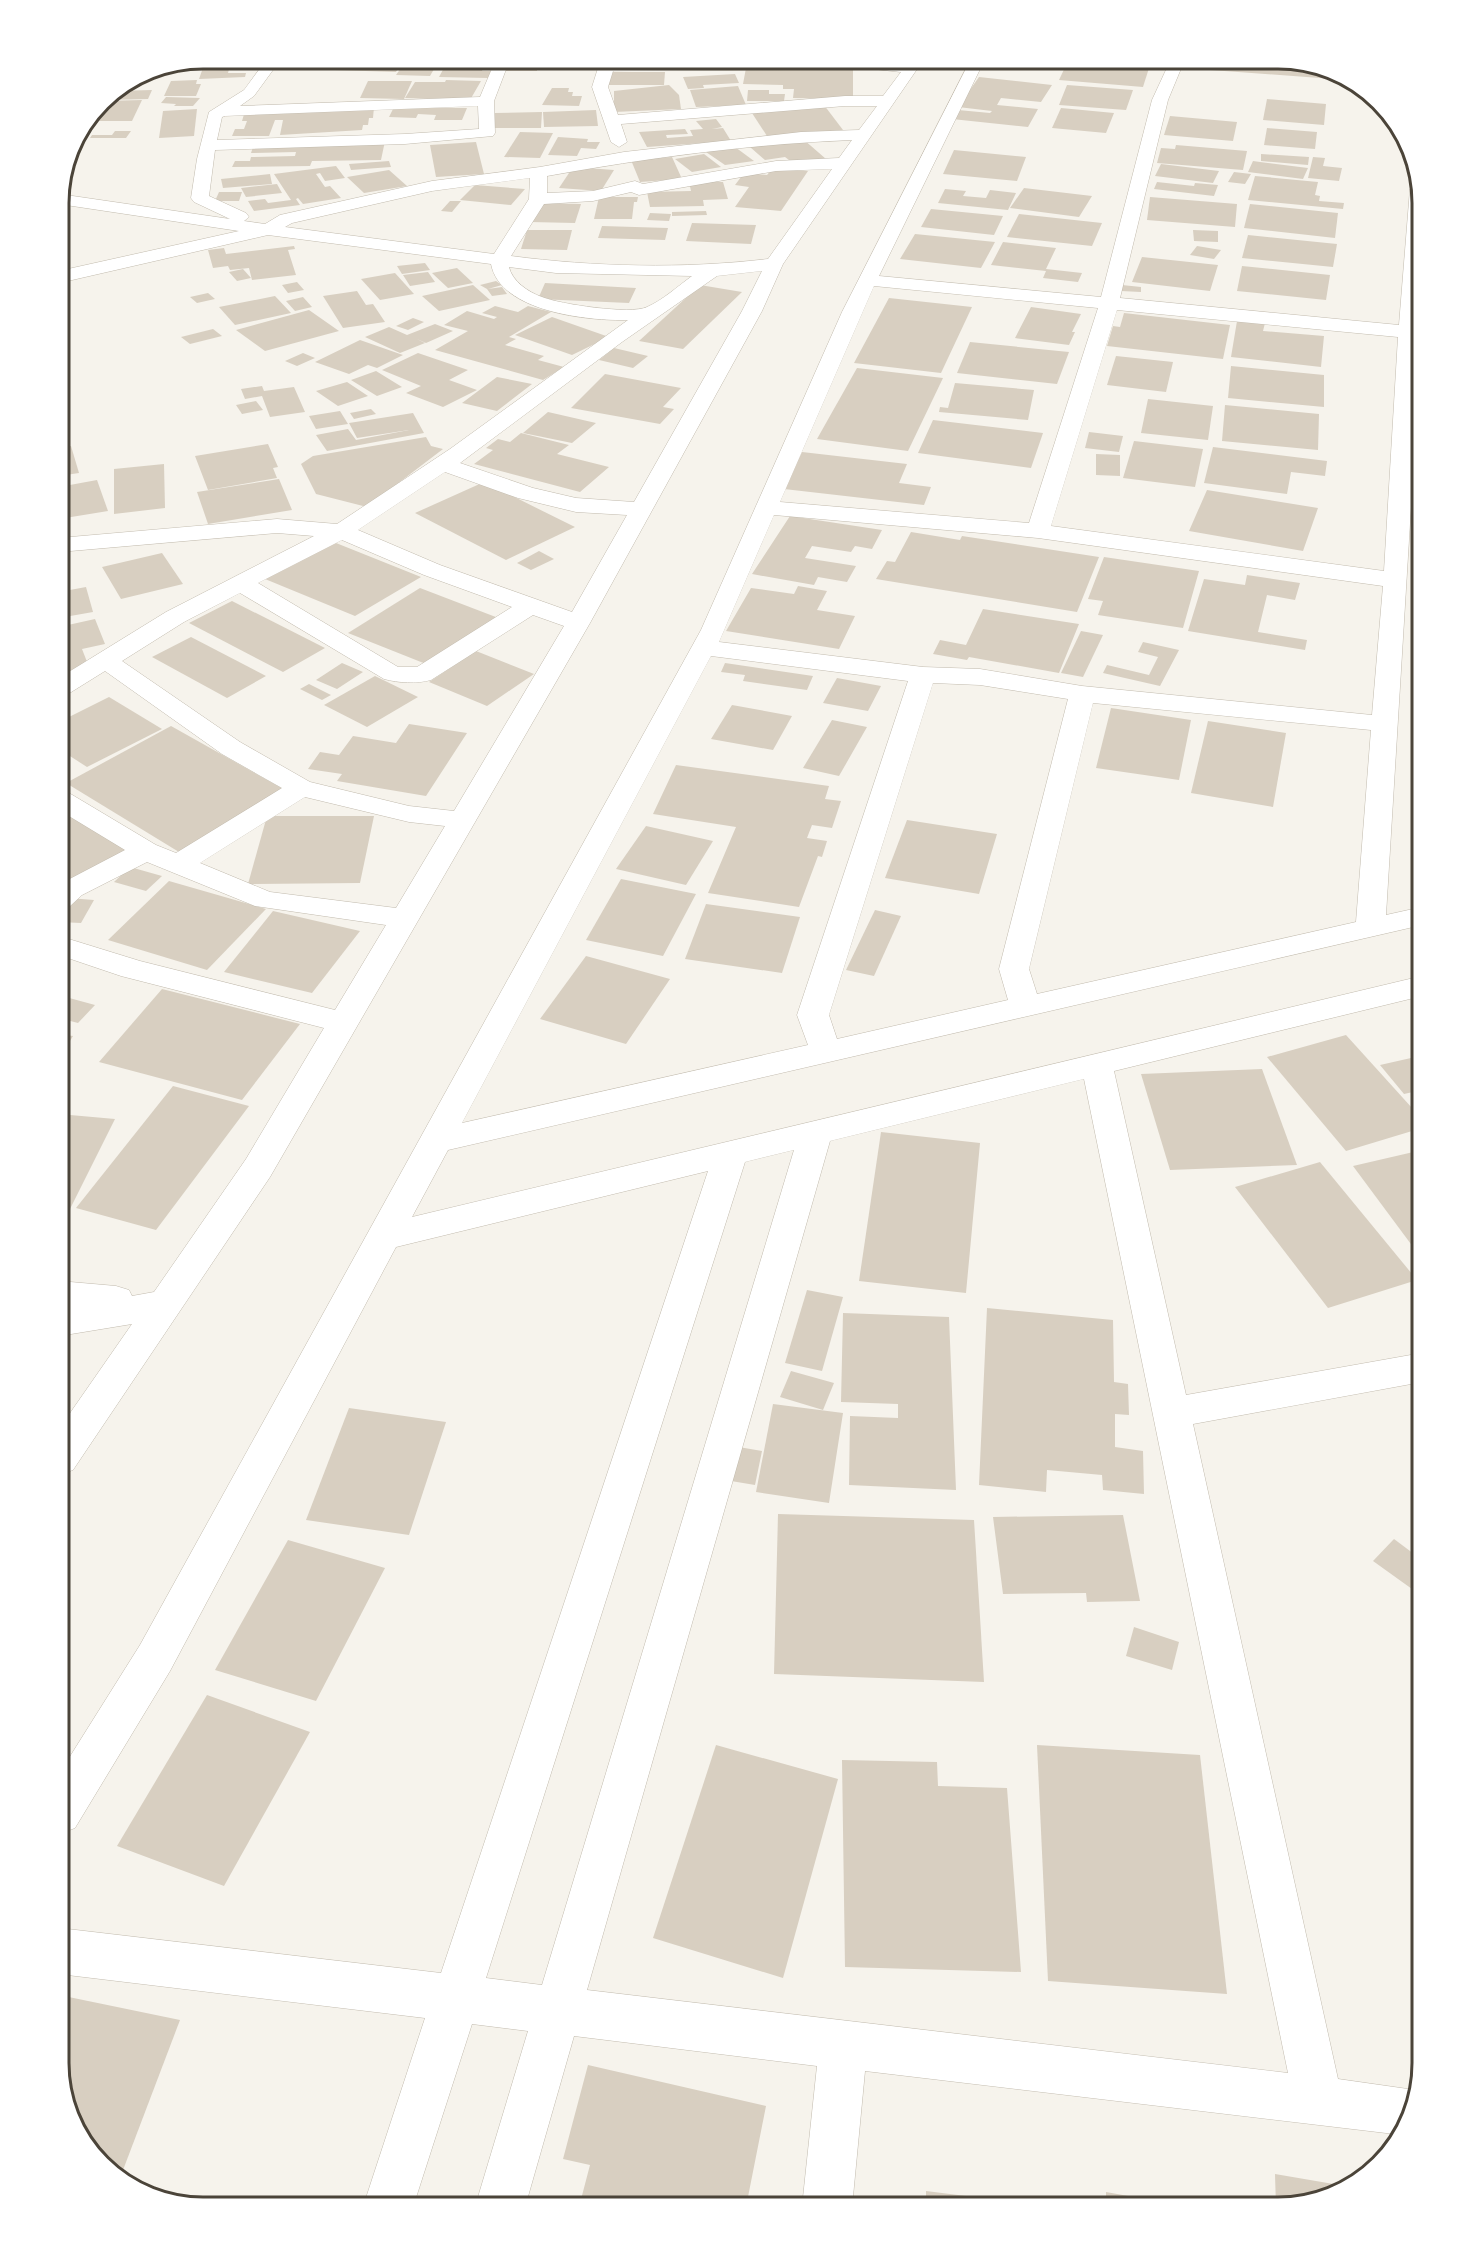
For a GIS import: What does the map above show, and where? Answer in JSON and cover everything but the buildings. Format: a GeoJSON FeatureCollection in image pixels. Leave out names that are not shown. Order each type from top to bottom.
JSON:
{"type":"FeatureCollection","features":[{"type":"Feature","properties":{"kind":"street"},"geometry":{"type":"LineString","coordinates":[[266,69],[249,93],[215,115],[200,198],[268,230]]}},
{"type":"Feature","properties":{"kind":"street"},"geometry":{"type":"LineString","coordinates":[[209,145],[487,134],[486,101],[499,69]]}},
{"type":"Feature","properties":{"kind":"street"},"geometry":{"type":"LineString","coordinates":[[606,69],[603,72],[600,87],[624,157],[639,190]]}},
{"type":"Feature","properties":{"kind":"street"},"geometry":{"type":"LineString","coordinates":[[69,1445],[258,1168],[578,623],[752,311],[774,264],[909,69]]}},
{"type":"Feature","properties":{"kind":"street"},"geometry":{"type":"LineString","coordinates":[[69,1795],[155,1658],[703,648],[868,280],[973,69]]}},
{"type":"Feature","properties":{"kind":"street"},"geometry":{"type":"LineString","coordinates":[[1038,531],[1109,304],[1160,100],[1174,69]]}},
{"type":"Feature","properties":{"kind":"street"},"geometry":{"type":"LineString","coordinates":[[220,111],[486,101]]}},
{"type":"Feature","properties":{"kind":"street"},"geometry":{"type":"LineString","coordinates":[[613,120],[845,101],[887,101]]}},
{"type":"Feature","properties":{"kind":"street"},"geometry":{"type":"LineString","coordinates":[[69,275],[268,230],[285,219],[432,186],[540,172],[624,157],[801,137],[863,135]]}},
{"type":"Feature","properties":{"kind":"street"},"geometry":{"type":"LineString","coordinates":[[393,138],[406,154]]}},
{"type":"Feature","properties":{"kind":"street"},"geometry":{"type":"LineString","coordinates":[[538,199],[593,196],[634,186],[639,190],[776,166],[844,163]]}},
{"type":"Feature","properties":{"kind":"street"},"geometry":{"type":"LineString","coordinates":[[419,170],[432,186]]}},
{"type":"Feature","properties":{"kind":"street"},"geometry":{"type":"LineString","coordinates":[[540,172],[538,199],[499,260],[502,275],[517,291],[537,302],[607,315],[649,314]]}},
{"type":"Feature","properties":{"kind":"street"},"geometry":{"type":"LineString","coordinates":[[69,200],[268,230],[556,267],[712,271],[774,264]]}},
{"type":"Feature","properties":{"kind":"street"},"geometry":{"type":"LineString","coordinates":[[69,683],[175,617],[341,531],[443,464],[712,271]]}},
{"type":"Feature","properties":{"kind":"street"},"geometry":{"type":"LineString","coordinates":[[868,280],[1109,304],[1412,345]]}},
{"type":"Feature","properties":{"kind":"street"},"geometry":{"type":"LineString","coordinates":[[443,464],[526,493],[576,505],[642,509]]}},
{"type":"Feature","properties":{"kind":"street"},"geometry":{"type":"LineString","coordinates":[[1370,928],[1394,580],[1411,506],[1412,466]]}},
{"type":"Feature","properties":{"kind":"street"},"geometry":{"type":"LineString","coordinates":[[766,508],[1038,531],[1394,580]]}},
{"type":"Feature","properties":{"kind":"street"},"geometry":{"type":"LineString","coordinates":[[69,544],[277,526],[341,531],[432,570],[578,623]]}},
{"type":"Feature","properties":{"kind":"street"},"geometry":{"type":"LineString","coordinates":[[240,583],[393,674],[422,675],[531,606]]}},
{"type":"Feature","properties":{"kind":"street"},"geometry":{"type":"LineString","coordinates":[[703,648],[923,675],[980,677],[1082,694],[1385,724]]}},
{"type":"Feature","properties":{"kind":"street"},"geometry":{"type":"LineString","coordinates":[[105,660],[231,748],[301,789],[410,814],[462,820]]}},
{"type":"Feature","properties":{"kind":"street"},"geometry":{"type":"LineString","coordinates":[[826,1052],[813,1015],[923,675]]}},
{"type":"Feature","properties":{"kind":"street"},"geometry":{"type":"LineString","coordinates":[[1026,1007],[1014,969],[1082,694]]}},
{"type":"Feature","properties":{"kind":"street"},"geometry":{"type":"LineString","coordinates":[[176,865],[301,789]]}},
{"type":"Feature","properties":{"kind":"street"},"geometry":{"type":"LineString","coordinates":[[69,805],[146,851],[265,900],[405,918]]}},
{"type":"Feature","properties":{"kind":"street"},"geometry":{"type":"LineString","coordinates":[[69,892],[146,851]]}},
{"type":"Feature","properties":{"kind":"street"},"geometry":{"type":"LineString","coordinates":[[436,1142],[1412,918]]}},
{"type":"Feature","properties":{"kind":"street"},"geometry":{"type":"LineString","coordinates":[[69,948],[132,969],[344,1023]]}},
{"type":"Feature","properties":{"kind":"street"},"geometry":{"type":"LineString","coordinates":[[384,1237],[1412,988]]}},
{"type":"Feature","properties":{"kind":"street"},"geometry":{"type":"LineString","coordinates":[[1097,1065],[1317,2100]]}},
{"type":"Feature","properties":{"kind":"street"},"geometry":{"type":"LineString","coordinates":[[503,2197],[816,1132]]}},
{"type":"Feature","properties":{"kind":"street"},"geometry":{"type":"LineString","coordinates":[[391,2197],[731,1153]]}},
{"type":"Feature","properties":{"kind":"street"},"geometry":{"type":"LineString","coordinates":[[69,1296],[166,1304]]}},
{"type":"Feature","properties":{"kind":"street"},"geometry":{"type":"LineString","coordinates":[[69,1320],[166,1304]]}},
{"type":"Feature","properties":{"kind":"street"},"geometry":{"type":"LineString","coordinates":[[1172,1413],[1412,1369]]}},
{"type":"Feature","properties":{"kind":"street"},"geometry":{"type":"LineString","coordinates":[[69,1952],[1403,2111]]}},
{"type":"Feature","properties":{"kind":"street"},"geometry":{"type":"LineString","coordinates":[[828,2197],[843,2044]]}}]}
